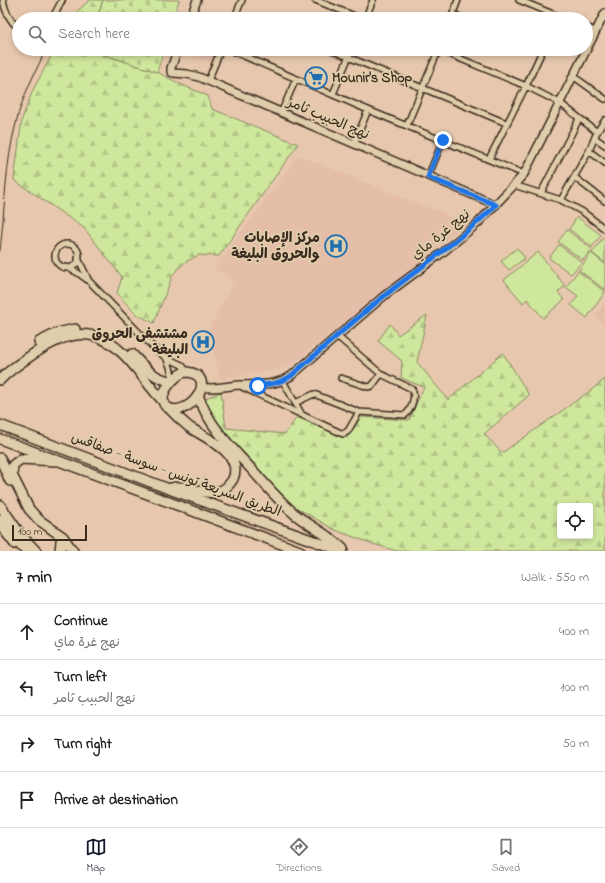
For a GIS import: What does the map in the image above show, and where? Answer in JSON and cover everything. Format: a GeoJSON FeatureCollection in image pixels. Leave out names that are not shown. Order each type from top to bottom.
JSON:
{"type":"FeatureCollection","features":[{"type":"Feature","properties":{"kind":"highway"},"geometry":{"type":"LineString","coordinates":[[0,372],[46,338],[63,331],[81,329],[94,331],[113,338],[126,348],[150,373],[163,379],[172,380]]}},
{"type":"Feature","properties":{"kind":"highway"},"geometry":{"type":"LineString","coordinates":[[0,380],[15,367],[50,343],[68,336],[87,335],[102,339],[117,348],[134,365],[166,405],[185,423],[228,453],[233,460],[235,468],[232,481],[219,491],[207,492],[180,487],[169,489]]}},
{"type":"Feature","properties":{"kind":"highway"},"geometry":{"type":"LineString","coordinates":[[166,405],[164,394],[172,380],[180,373],[193,373],[199,377],[200,392],[204,410],[214,427],[294,514],[328,536],[346,551]]}},
{"type":"Feature","properties":{"kind":"highway"},"geometry":{"type":"LineString","coordinates":[[166,405],[174,409],[184,407],[191,403],[200,392]]}},
{"type":"Feature","properties":{"kind":"highway","name":"الطريق السريعة تونس - سوسة - صفاقس"},"geometry":{"type":"LineString","coordinates":[[0,425],[169,489],[342,551]]}},
{"type":"Feature","properties":{"kind":"highway","name":"الطريق السريعة تونس - سوسة - صفاقس"},"geometry":{"type":"LineString","coordinates":[[0,439],[300,551]]}},
{"type":"Feature","properties":{"kind":"highway"},"geometry":{"type":"LineString","coordinates":[[0,458],[21,506],[26,513],[36,523],[61,541],[67,551]]}},
{"type":"Feature","properties":{"kind":"highway"},"geometry":{"type":"LineString","coordinates":[[59,460],[48,461],[27,458],[21,459],[13,465],[12,475],[26,505],[32,514],[59,533],[74,551]]}},
{"type":"Feature","properties":{"kind":"highway"},"geometry":{"type":"LineString","coordinates":[[0,505],[20,534],[36,551]]}},
{"type":"Feature","properties":{"kind":"highway"},"geometry":{"type":"LineString","coordinates":[[0,519],[11,536],[16,548]]}},
{"type":"Feature","properties":{"kind":"highway"},"geometry":{"type":"LineString","coordinates":[[11,536],[26,551]]}},
{"type":"Feature","properties":{"kind":"highway"},"geometry":{"type":"LineString","coordinates":[[60,551],[61,541]]}},
{"type":"Feature","properties":{"kind":"street"},"geometry":{"type":"LineString","coordinates":[[3,0],[6,12],[12,21]]}},
{"type":"Feature","properties":{"kind":"street"},"geometry":{"type":"LineString","coordinates":[[56,12],[62,0]]}},
{"type":"Feature","properties":{"kind":"street"},"geometry":{"type":"LineString","coordinates":[[193,12],[197,0]]}},
{"type":"Feature","properties":{"kind":"street"},"geometry":{"type":"LineString","coordinates":[[237,12],[242,0]]}},
{"type":"Feature","properties":{"kind":"street"},"geometry":{"type":"LineString","coordinates":[[315,0],[346,12]]}},
{"type":"Feature","properties":{"kind":"street"},"geometry":{"type":"LineString","coordinates":[[367,12],[373,0]]}},
{"type":"Feature","properties":{"kind":"street"},"geometry":{"type":"LineString","coordinates":[[454,12],[458,0]]}},
{"type":"Feature","properties":{"kind":"street"},"geometry":{"type":"LineString","coordinates":[[519,0],[544,12]]}},
{"type":"Feature","properties":{"kind":"street","name":"نهج غرة ماي"},"geometry":{"type":"LineString","coordinates":[[593,35],[605,13]]}},
{"type":"Feature","properties":{"kind":"street","name":"نهج الحبيب ثامر"},"geometry":{"type":"LineString","coordinates":[[175,56],[171,68],[171,72],[175,74],[193,76],[208,81],[496,205]]}},
{"type":"Feature","properties":{"kind":"street"},"geometry":{"type":"LineString","coordinates":[[208,81],[218,56]]}},
{"type":"Feature","properties":{"kind":"street"},"geometry":{"type":"LineString","coordinates":[[244,56],[368,110],[524,174]]}},
{"type":"Feature","properties":{"kind":"street"},"geometry":{"type":"LineString","coordinates":[[407,125],[435,56]]}},
{"type":"Feature","properties":{"kind":"street"},"geometry":{"type":"LineString","coordinates":[[455,56],[526,86],[560,104],[579,119],[605,145]]}},
{"type":"Feature","properties":{"kind":"street"},"geometry":{"type":"LineString","coordinates":[[488,159],[526,86],[539,56]]}},
{"type":"Feature","properties":{"kind":"street","name":"نهج غرة ماي"},"geometry":{"type":"LineString","coordinates":[[200,392],[209,392],[216,389],[239,385],[258,386],[283,381],[291,376],[384,296],[442,253],[477,224],[524,174],[583,56]]}},
{"type":"Feature","properties":{"kind":"street"},"geometry":{"type":"LineString","coordinates":[[333,94],[348,57],[506,123]]}},
{"type":"Feature","properties":{"kind":"street"},"geometry":{"type":"LineString","coordinates":[[573,76],[605,99]]}},
{"type":"Feature","properties":{"kind":"street"},"geometry":{"type":"LineString","coordinates":[[281,113],[296,79]]}},
{"type":"Feature","properties":{"kind":"street"},"geometry":{"type":"LineString","coordinates":[[354,144],[368,110]]}},
{"type":"Feature","properties":{"kind":"street"},"geometry":{"type":"LineString","coordinates":[[541,193],[579,119]]}},
{"type":"Feature","properties":{"kind":"street"},"geometry":{"type":"LineString","coordinates":[[561,200],[605,120]]}},
{"type":"Feature","properties":{"kind":"street"},"geometry":{"type":"LineString","coordinates":[[428,177],[443,140]]}},
{"type":"Feature","properties":{"kind":"street"},"geometry":{"type":"LineString","coordinates":[[589,151],[605,163]]}},
{"type":"Feature","properties":{"kind":"street"},"geometry":{"type":"LineString","coordinates":[[574,177],[605,201]]}},
{"type":"Feature","properties":{"kind":"street"},"geometry":{"type":"LineString","coordinates":[[514,185],[561,200],[583,212],[605,229]]}},
{"type":"Feature","properties":{"kind":"street"},"geometry":{"type":"LineString","coordinates":[[89,281],[78,258],[75,247],[67,244],[60,246],[56,252],[56,259],[60,265],[89,281],[153,346],[165,356],[182,365],[187,372]]}},
{"type":"Feature","properties":{"kind":"street"},"geometry":{"type":"LineString","coordinates":[[66,267],[74,265],[78,258]]}},
{"type":"Feature","properties":{"kind":"street"},"geometry":{"type":"LineString","coordinates":[[295,403],[314,394],[359,412],[404,415],[408,413],[414,397],[414,392],[410,388],[381,374],[337,336]]}},
{"type":"Feature","properties":{"kind":"street"},"geometry":{"type":"LineString","coordinates":[[165,356],[170,367],[172,380]]}},
{"type":"Feature","properties":{"kind":"street"},"geometry":{"type":"LineString","coordinates":[[341,378],[370,386],[381,374]]}},
{"type":"Feature","properties":{"kind":"street"},"geometry":{"type":"LineString","coordinates":[[283,381],[302,416]]}},
{"type":"Feature","properties":{"kind":"street"},"geometry":{"type":"LineString","coordinates":[[239,385],[343,434],[348,431],[359,412]]}},
{"type":"Feature","properties":{"kind":"street"},"geometry":{"type":"LineString","coordinates":[[0,528],[16,548]]}},
{"type":"Feature","properties":{"kind":"shaded area"},"geometry":{"type":"Polygon","coordinates":[[[193,56],[214,56],[211,63],[193,56]]]}},
{"type":"Feature","properties":{"kind":"shaded area","name":"مركز الإصابات والحروق البليغة"},"geometry":{"type":"Polygon","coordinates":[[[298,155],[467,223],[403,278],[351,317],[291,366],[283,369],[220,379],[211,341],[205,338],[233,281],[215,268],[298,155]]]}},
{"type":"Feature","properties":{"kind":"shaded area"},"geometry":{"type":"Polygon","coordinates":[[[605,302],[605,327],[595,315],[605,302]]]}},
{"type":"Feature","properties":{"kind":"green space"},"geometry":{"type":"Polygon","coordinates":[[[90,0],[103,0],[99,12],[76,12],[90,0]]]}},
{"type":"Feature","properties":{"kind":"green space"},"geometry":{"type":"Polygon","coordinates":[[[103,0],[179,0],[175,12],[99,12],[103,0]]]}},
{"type":"Feature","properties":{"kind":"green space"},"geometry":{"type":"Polygon","coordinates":[[[51,56],[108,56],[157,72],[208,96],[212,109],[298,144],[219,256],[199,255],[185,262],[173,274],[154,323],[136,314],[117,293],[122,277],[84,228],[14,180],[22,119],[33,90],[51,56]]]}},
{"type":"Feature","properties":{"kind":"green space"},"geometry":{"type":"Polygon","coordinates":[[[108,56],[162,56],[157,72],[108,56]]]}},
{"type":"Feature","properties":{"kind":"green space"},"geometry":{"type":"Polygon","coordinates":[[[577,217],[601,235],[592,247],[569,229],[577,217]]]}},
{"type":"Feature","properties":{"kind":"green space"},"geometry":{"type":"Polygon","coordinates":[[[567,230],[592,249],[583,260],[558,242],[567,230]]]}},
{"type":"Feature","properties":{"kind":"green space"},"geometry":{"type":"Polygon","coordinates":[[[605,237],[605,263],[592,253],[605,237]]]}},
{"type":"Feature","properties":{"kind":"green space"},"geometry":{"type":"Polygon","coordinates":[[[559,245],[582,262],[571,274],[549,258],[559,245]]]}},
{"type":"Feature","properties":{"kind":"green space"},"geometry":{"type":"Polygon","coordinates":[[[517,248],[525,258],[509,270],[501,261],[517,248]]]}},
{"type":"Feature","properties":{"kind":"green space"},"geometry":{"type":"Polygon","coordinates":[[[538,252],[565,286],[558,292],[564,300],[543,318],[527,299],[523,303],[504,280],[538,252]]]}},
{"type":"Feature","properties":{"kind":"green space"},"geometry":{"type":"Polygon","coordinates":[[[591,253],[605,264],[605,290],[579,270],[591,253]]]}},
{"type":"Feature","properties":{"kind":"green space"},"geometry":{"type":"Polygon","coordinates":[[[578,271],[605,292],[587,318],[571,305],[578,296],[566,287],[578,271]]]}},
{"type":"Feature","properties":{"kind":"green space"},"geometry":{"type":"Polygon","coordinates":[[[427,315],[417,362],[448,400],[503,353],[529,395],[484,434],[502,453],[605,379],[605,551],[397,551],[373,544],[335,530],[292,505],[223,431],[206,410],[205,400],[208,397],[221,392],[226,428],[285,434],[297,417],[347,438],[361,417],[409,420],[424,387],[401,378],[402,361],[378,341],[390,324],[398,335],[427,315]]]}},
{"type":"Feature","properties":{"kind":"tram line"},"geometry":{"type":"LineString","coordinates":[[60,12],[66,0]]}},
{"type":"Feature","properties":{"kind":"tram line"},"geometry":{"type":"LineString","coordinates":[[0,251],[7,171],[12,139],[29,85],[43,56]]}},
{"type":"Feature","properties":{"kind":"place","name":"Mounir's Shop"},"geometry":{"type":"Point","coordinates":[316,78]}},
{"type":"Feature","properties":{"kind":"place","name":"مركز الإصابات والحروق البليغة"},"geometry":{"type":"Point","coordinates":[336,246]}},
{"type":"Feature","properties":{"kind":"place","name":"مشتشفى الحروق البليغة"},"geometry":{"type":"Point","coordinates":[203,342]}},
{"type":"Feature","properties":{"kind":"route"},"geometry":{"type":"LineString","coordinates":[[258,386],[283,381],[291,376],[384,296],[442,253],[477,224],[496,205],[428,177],[443,140]]}}]}
